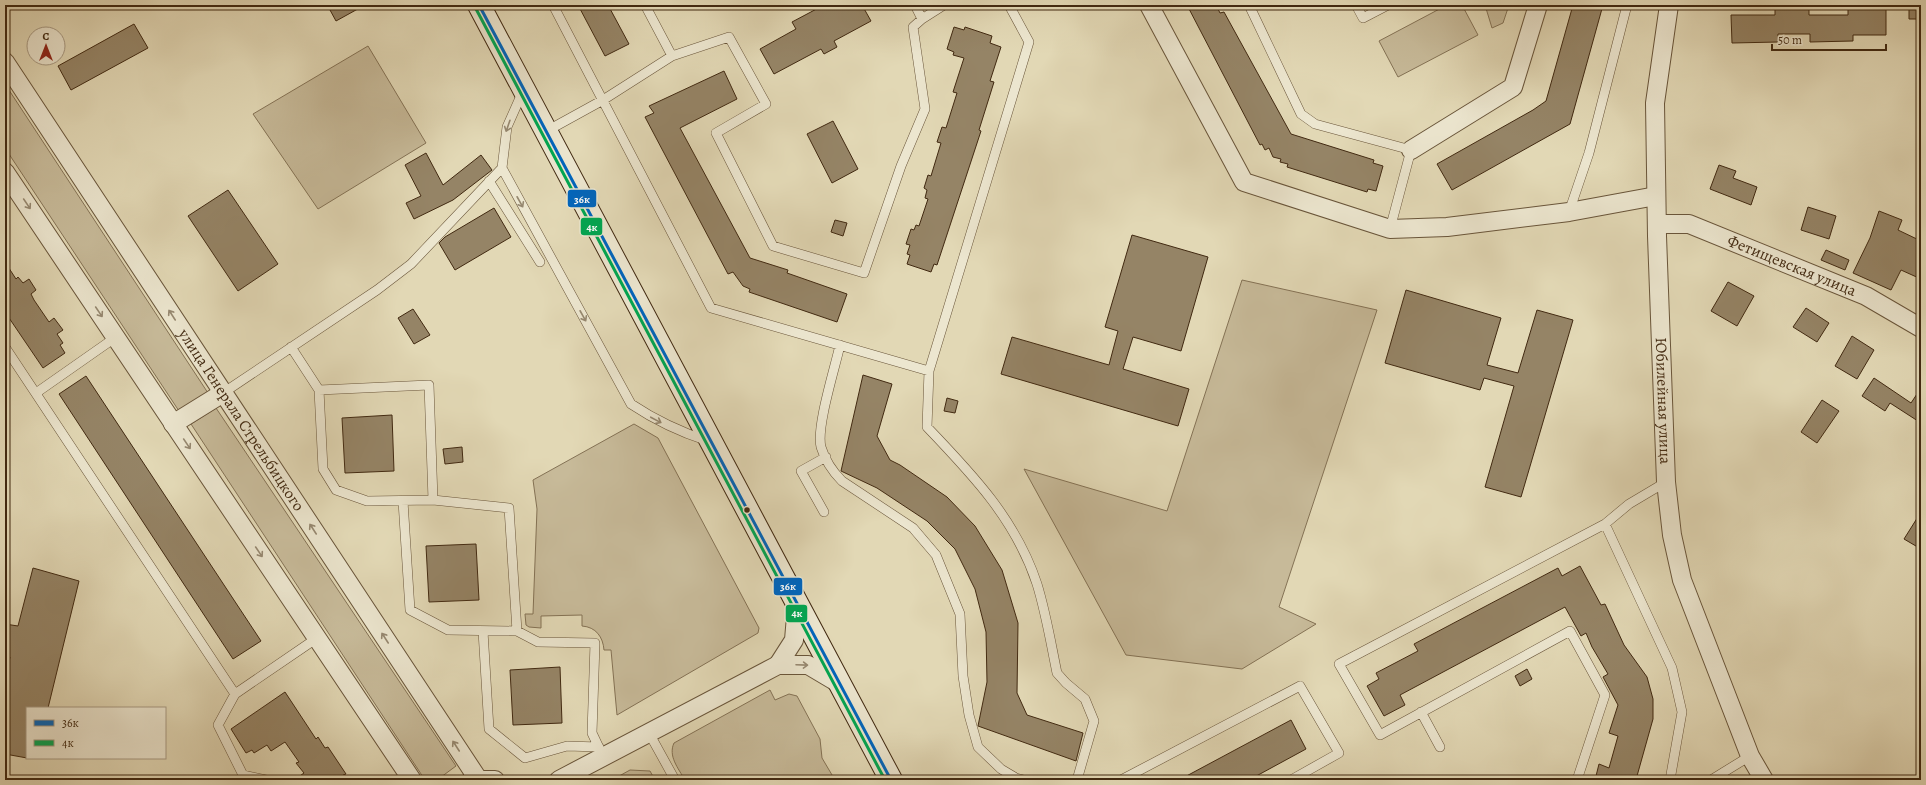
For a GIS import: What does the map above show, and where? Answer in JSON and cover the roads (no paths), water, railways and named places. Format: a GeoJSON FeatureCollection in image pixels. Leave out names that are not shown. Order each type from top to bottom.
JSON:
{"type":"FeatureCollection","features":[{"type":"Feature","properties":{"kind":"main road"},"geometry":{"type":"LineString","coordinates":[[479,5],[524,90],[549,130],[711,442],[891,780]]}},
{"type":"Feature","properties":{"kind":"street"},"geometry":{"type":"LineString","coordinates":[[1149,5],[1244,182],[1390,229],[1448,227],[1569,212],[1656,196]]}},
{"type":"Feature","properties":{"kind":"street"},"geometry":{"type":"LineString","coordinates":[[1411,150],[1513,88],[1538,5]]}},
{"type":"Feature","properties":{"kind":"street","name":"Юбилейная улица"},"geometry":{"type":"LineString","coordinates":[[1669,5],[1655,103],[1656,196],[1666,482],[1672,535],[1682,580],[1750,756],[1764,780]]}},
{"type":"Feature","properties":{"kind":"street","name":"улица Генерала Стрельбицкого"},"geometry":{"type":"LineString","coordinates":[[5,62],[223,393],[474,779]]}},
{"type":"Feature","properties":{"kind":"street"},"geometry":{"type":"LineString","coordinates":[[5,172],[412,780]]}},
{"type":"Feature","properties":{"kind":"street","name":"Фетищевская улица"},"geometry":{"type":"LineString","coordinates":[[1657,224],[1689,224],[1866,296],[1921,328]]}},
{"type":"Feature","properties":{"kind":"street"},"geometry":{"type":"LineString","coordinates":[[173,424],[223,393]]}},
{"type":"Feature","properties":{"kind":"street"},"geometry":{"type":"LineString","coordinates":[[778,665],[794,640],[797,604]]}},
{"type":"Feature","properties":{"kind":"street"},"geometry":{"type":"LineString","coordinates":[[559,780],[601,752],[649,733],[778,665],[808,665],[840,684]]}},
{"type":"Feature","properties":{"kind":"street"},"geometry":{"type":"LineString","coordinates":[[474,779],[495,780]]}},
{"type":"Feature","properties":{"kind":"lane"},"geometry":{"type":"LineString","coordinates":[[553,5],[711,308],[929,371]]}},
{"type":"Feature","properties":{"kind":"lane"},"geometry":{"type":"LineString","coordinates":[[645,5],[672,56]]}},
{"type":"Feature","properties":{"kind":"lane"},"geometry":{"type":"LineString","coordinates":[[915,5],[922,18]]}},
{"type":"Feature","properties":{"kind":"lane"},"geometry":{"type":"LineString","coordinates":[[549,130],[603,100],[672,56],[729,37],[766,104],[716,132],[773,246],[864,273],[901,166],[924,109],[912,27],[922,18],[944,5]]}},
{"type":"Feature","properties":{"kind":"lane"},"geometry":{"type":"LineString","coordinates":[[1009,5],[1030,42],[929,371],[927,427],[974,476],[1011,526],[1027,558],[1037,585],[1057,673],[1066,683],[1085,699],[1094,721],[1077,780]]}},
{"type":"Feature","properties":{"kind":"lane"},"geometry":{"type":"LineString","coordinates":[[1249,5],[1301,114],[1315,124],[1411,150],[1390,229]]}},
{"type":"Feature","properties":{"kind":"lane"},"geometry":{"type":"LineString","coordinates":[[1356,5],[1363,18],[1388,5]]}},
{"type":"Feature","properties":{"kind":"lane"},"geometry":{"type":"LineString","coordinates":[[1569,212],[1589,153],[1628,5]]}},
{"type":"Feature","properties":{"kind":"lane"},"geometry":{"type":"LineString","coordinates":[[524,90],[507,127],[502,168],[631,404],[655,420],[690,436],[711,442]]}},
{"type":"Feature","properties":{"kind":"lane"},"geometry":{"type":"LineString","coordinates":[[223,393],[377,290],[411,264],[502,168]]}},
{"type":"Feature","properties":{"kind":"lane"},"geometry":{"type":"LineString","coordinates":[[489,181],[540,262]]}},
{"type":"Feature","properties":{"kind":"lane"},"geometry":{"type":"LineString","coordinates":[[36,393],[116,337]]}},
{"type":"Feature","properties":{"kind":"lane"},"geometry":{"type":"LineString","coordinates":[[840,345],[821,427],[821,447],[832,471],[842,481],[913,528],[936,555],[960,614],[963,676],[969,715],[978,747],[1001,769],[1016,778],[1024,780]]}},
{"type":"Feature","properties":{"kind":"lane"},"geometry":{"type":"LineString","coordinates":[[5,347],[235,694]]}},
{"type":"Feature","properties":{"kind":"lane"},"geometry":{"type":"LineString","coordinates":[[291,347],[319,390],[323,469],[336,490],[367,501],[433,500],[509,508],[517,631]]}},
{"type":"Feature","properties":{"kind":"lane"},"geometry":{"type":"LineString","coordinates":[[319,390],[429,385],[433,500]]}},
{"type":"Feature","properties":{"kind":"lane"},"geometry":{"type":"LineString","coordinates":[[824,512],[801,471],[826,457]]}},
{"type":"Feature","properties":{"kind":"lane"},"geometry":{"type":"LineString","coordinates":[[1577,780],[1605,695],[1570,631],[1380,735],[1339,664],[1605,524],[1629,504],[1666,482]]}},
{"type":"Feature","properties":{"kind":"lane"},"geometry":{"type":"LineString","coordinates":[[403,501],[410,610],[448,630],[517,631],[538,642],[595,643],[592,733],[601,752]]}},
{"type":"Feature","properties":{"kind":"lane"},"geometry":{"type":"LineString","coordinates":[[1605,524],[1672,668],[1682,712],[1670,780]]}},
{"type":"Feature","properties":{"kind":"lane"},"geometry":{"type":"LineString","coordinates":[[483,631],[489,729],[525,758],[567,746],[601,752]]}},
{"type":"Feature","properties":{"kind":"lane"},"geometry":{"type":"LineString","coordinates":[[266,780],[243,775],[218,724],[235,694],[317,638]]}},
{"type":"Feature","properties":{"kind":"lane"},"geometry":{"type":"LineString","coordinates":[[1121,780],[1300,686],[1339,753],[1291,780]]}},
{"type":"Feature","properties":{"kind":"lane"},"geometry":{"type":"LineString","coordinates":[[1421,712],[1440,747]]}},
{"type":"Feature","properties":{"kind":"lane"},"geometry":{"type":"LineString","coordinates":[[649,733],[675,780]]}},
{"type":"Feature","properties":{"kind":"lane"},"geometry":{"type":"LineString","coordinates":[[1712,780],[1750,756]]}}]}
